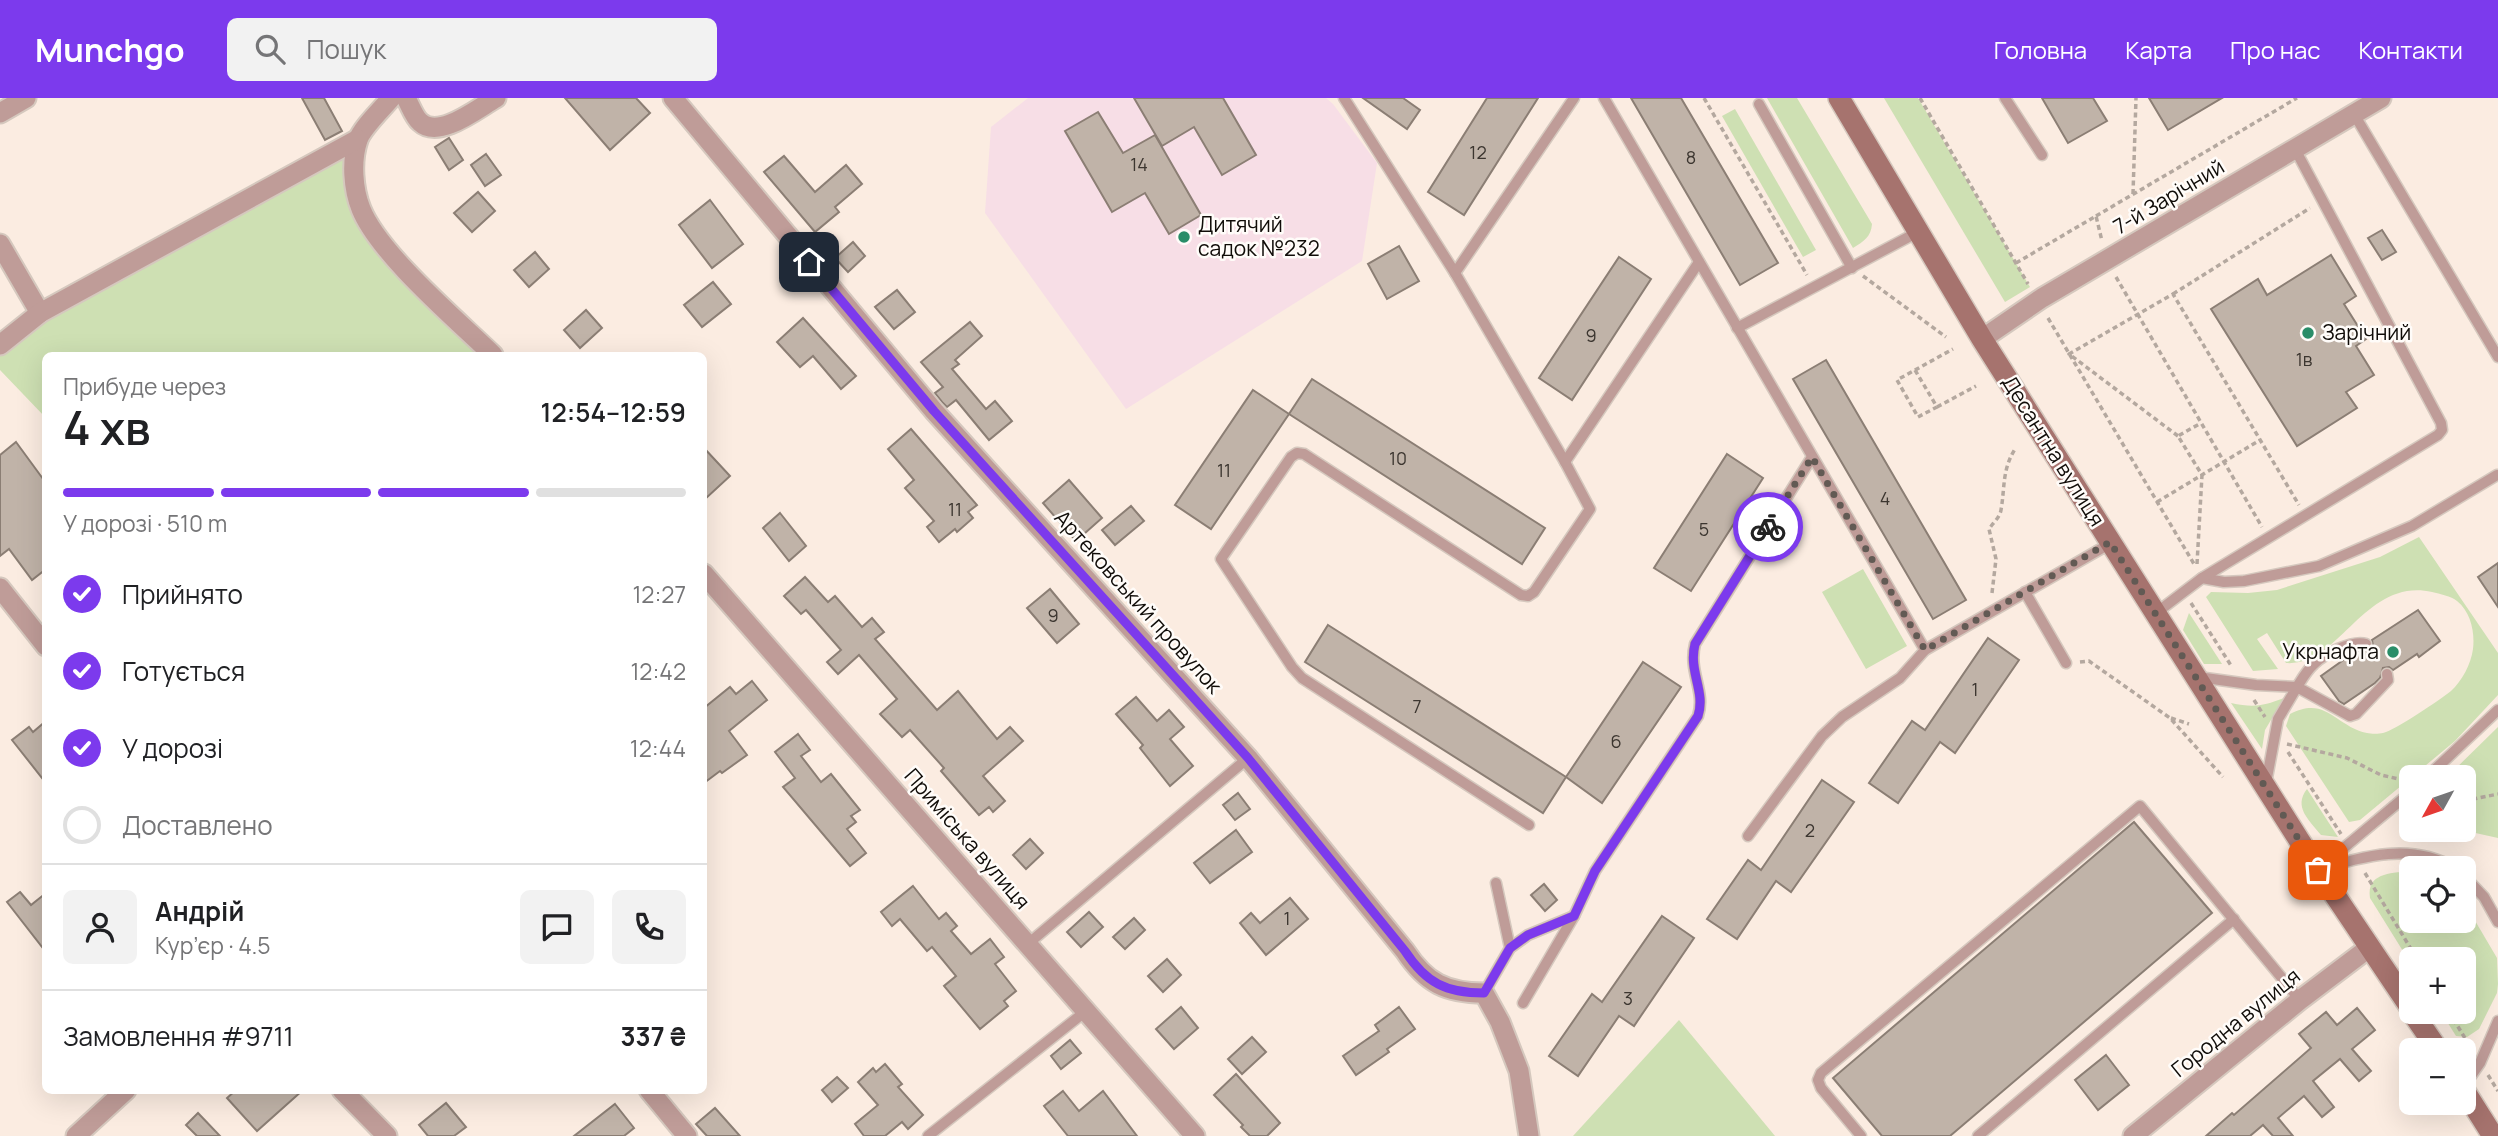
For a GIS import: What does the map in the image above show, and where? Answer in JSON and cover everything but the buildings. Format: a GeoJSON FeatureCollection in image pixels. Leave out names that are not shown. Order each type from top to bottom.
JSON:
{"type":"FeatureCollection","features":[{"type":"Feature","properties":{"kind":"main road","name":"Десантна вулиця"},"geometry":{"type":"LineString","coordinates":[[1839,98],[1982,339],[2318,870],[2399,991]]}},
{"type":"Feature","properties":{"kind":"main road"},"geometry":{"type":"LineString","coordinates":[[2476,1108],[2493,1136]]}},
{"type":"Feature","properties":{"kind":"street"},"geometry":{"type":"LineString","coordinates":[[0,113],[26,98]]}},
{"type":"Feature","properties":{"kind":"street"},"geometry":{"type":"LineString","coordinates":[[0,345],[40,313],[358,139],[391,98]]}},
{"type":"Feature","properties":{"kind":"street"},"geometry":{"type":"LineString","coordinates":[[406,98],[421,123],[434,129],[446,127],[496,98]]}},
{"type":"Feature","properties":{"kind":"street","name":"Артековський провулок"},"geometry":{"type":"LineString","coordinates":[[673,98],[934,411],[1248,758],[1405,951],[1417,970],[1439,985],[1464,993],[1484,993]]}},
{"type":"Feature","properties":{"kind":"street","name":"7-й Зарічний"},"geometry":{"type":"LineString","coordinates":[[1982,339],[2038,301],[2381,98]]}},
{"type":"Feature","properties":{"kind":"street"},"geometry":{"type":"LineString","coordinates":[[358,139],[355,187],[362,211],[380,239],[404,267],[490,352]]}},
{"type":"Feature","properties":{"kind":"street"},"geometry":{"type":"LineString","coordinates":[[0,244],[40,313]]}},
{"type":"Feature","properties":{"kind":"street","name":"Приміська вулиця"},"geometry":{"type":"LineString","coordinates":[[707,577],[1195,1136]]}},
{"type":"Feature","properties":{"kind":"street"},"geometry":{"type":"LineString","coordinates":[[0,588],[42,641]]}},
{"type":"Feature","properties":{"kind":"street","name":"Городна вулиця"},"geometry":{"type":"LineString","coordinates":[[2133,1136],[2300,1000],[2370,947]]}},
{"type":"Feature","properties":{"kind":"street"},"geometry":{"type":"LineString","coordinates":[[1484,993],[1500,1022],[1519,1071],[1529,1136]]}},
{"type":"Feature","properties":{"kind":"street"},"geometry":{"type":"LineString","coordinates":[[76,1136],[122,1094]]}},
{"type":"Feature","properties":{"kind":"street"},"geometry":{"type":"LineString","coordinates":[[346,1094],[387,1136]]}},
{"type":"Feature","properties":{"kind":"street"},"geometry":{"type":"LineString","coordinates":[[652,1094],[687,1136]]}},
{"type":"Feature","properties":{"kind":"lane"},"geometry":{"type":"LineString","coordinates":[[1344,98],[1455,273],[1566,462],[1590,509],[1534,592],[1528,596],[1521,595],[1304,454],[1297,453],[1291,457],[1221,559],[1302,678],[1529,825]]}},
{"type":"Feature","properties":{"kind":"lane"},"geometry":{"type":"LineString","coordinates":[[1455,273],[1574,98]]}},
{"type":"Feature","properties":{"kind":"lane"},"geometry":{"type":"LineString","coordinates":[[1604,98],[1925,650]]}},
{"type":"Feature","properties":{"kind":"lane"},"geometry":{"type":"LineString","coordinates":[[2005,98],[2042,155]]}},
{"type":"Feature","properties":{"kind":"lane"},"geometry":{"type":"LineString","coordinates":[[1759,104],[1852,268]]}},
{"type":"Feature","properties":{"kind":"lane"},"geometry":{"type":"LineString","coordinates":[[2354,114],[2498,358]]}},
{"type":"Feature","properties":{"kind":"lane"},"geometry":{"type":"LineString","coordinates":[[2155,614],[2202,578],[2438,435],[2442,429],[2295,149]]}},
{"type":"Feature","properties":{"kind":"lane"},"geometry":{"type":"LineString","coordinates":[[1737,328],[1918,232]]}},
{"type":"Feature","properties":{"kind":"lane"},"geometry":{"type":"LineString","coordinates":[[1566,462],[1699,262]]}},
{"type":"Feature","properties":{"kind":"lane"},"geometry":{"type":"LineString","coordinates":[[1523,1003],[1574,916],[1595,871],[1698,716],[1701,705],[1691,659],[1695,644],[1812,457]]}},
{"type":"Feature","properties":{"kind":"lane"},"geometry":{"type":"LineString","coordinates":[[2202,578],[2244,582],[2319,566],[2412,526],[2497,475]]}},
{"type":"Feature","properties":{"kind":"lane"},"geometry":{"type":"LineString","coordinates":[[1748,836],[1822,736],[1842,717],[1900,678],[1925,650],[2110,542]]}},
{"type":"Feature","properties":{"kind":"lane"},"geometry":{"type":"LineString","coordinates":[[2025,592],[2066,663]]}},
{"type":"Feature","properties":{"kind":"lane"},"geometry":{"type":"LineString","coordinates":[[2265,787],[2278,719],[2310,667],[2320,658],[2354,644],[2366,644]]}},
{"type":"Feature","properties":{"kind":"lane"},"geometry":{"type":"LineString","coordinates":[[2195,676],[2256,685],[2297,687],[2350,716],[2356,714],[2388,680],[2387,674]]}},
{"type":"Feature","properties":{"kind":"lane"},"geometry":{"type":"LineString","coordinates":[[2440,765],[2498,710]]}},
{"type":"Feature","properties":{"kind":"lane"},"geometry":{"type":"LineString","coordinates":[[1029,943],[1248,758]]}},
{"type":"Feature","properties":{"kind":"lane"},"geometry":{"type":"LineString","coordinates":[[2318,870],[2399,802]]}},
{"type":"Feature","properties":{"kind":"lane"},"geometry":{"type":"LineString","coordinates":[[1861,1136],[1821,1088],[1818,1080],[1821,1073],[2140,806],[2300,1000]]}},
{"type":"Feature","properties":{"kind":"lane"},"geometry":{"type":"LineString","coordinates":[[2318,870],[2356,858],[2388,853],[2417,856]]}},
{"type":"Feature","properties":{"kind":"lane"},"geometry":{"type":"LineString","coordinates":[[1496,883],[1510,948]]}},
{"type":"Feature","properties":{"kind":"lane"},"geometry":{"type":"LineString","coordinates":[[2476,889],[2498,922]]}},
{"type":"Feature","properties":{"kind":"lane"},"geometry":{"type":"LineString","coordinates":[[1484,993],[1510,948],[1528,935],[1574,916]]}},
{"type":"Feature","properties":{"kind":"lane"},"geometry":{"type":"LineString","coordinates":[[1978,1136],[2234,919]]}},
{"type":"Feature","properties":{"kind":"lane"},"geometry":{"type":"LineString","coordinates":[[928,1136],[1087,1010]]}},
{"type":"Feature","properties":{"kind":"lane"},"geometry":{"type":"LineString","coordinates":[[2476,1069],[2498,1021]]}},
{"type":"Feature","properties":{"kind":"path"},"geometry":{"type":"LineString","coordinates":[[1704,98],[1814,288]]}},
{"type":"Feature","properties":{"kind":"path"},"geometry":{"type":"LineString","coordinates":[[1920,98],[2069,354],[2196,568],[2202,475],[2178,436],[2069,354]]}},
{"type":"Feature","properties":{"kind":"path"},"geometry":{"type":"LineString","coordinates":[[2133,195],[2136,98]]}},
{"type":"Feature","properties":{"kind":"path"},"geometry":{"type":"LineString","coordinates":[[2016,263],[2297,98]]}},
{"type":"Feature","properties":{"kind":"path"},"geometry":{"type":"LineString","coordinates":[[2069,354],[2173,294],[2323,200]]}},
{"type":"Feature","properties":{"kind":"path"},"geometry":{"type":"LineString","coordinates":[[2096,216],[2106,261],[2269,538]]}},
{"type":"Feature","properties":{"kind":"path"},"geometry":{"type":"LineString","coordinates":[[1852,268],[1946,337]]}},
{"type":"Feature","properties":{"kind":"path"},"geometry":{"type":"LineString","coordinates":[[2173,294],[2305,515]]}},
{"type":"Feature","properties":{"kind":"path"},"geometry":{"type":"LineString","coordinates":[[1954,349],[1897,380],[1918,417],[1976,386]]}},
{"type":"Feature","properties":{"kind":"path"},"geometry":{"type":"LineString","coordinates":[[1915,370],[1937,407]]}},
{"type":"Feature","properties":{"kind":"path"},"geometry":{"type":"LineString","coordinates":[[2178,436],[2201,423]]}},
{"type":"Feature","properties":{"kind":"path"},"geometry":{"type":"LineString","coordinates":[[2157,502],[2261,440]]}},
{"type":"Feature","properties":{"kind":"path"},"geometry":{"type":"LineString","coordinates":[[1996,609],[1992,581],[1996,559],[1989,529],[2001,512],[2001,493],[2009,459],[2015,449]]}},
{"type":"Feature","properties":{"kind":"path"},"geometry":{"type":"LineString","coordinates":[[2066,663],[2089,661],[2170,718],[2223,777]]}},
{"type":"Feature","properties":{"kind":"path"},"geometry":{"type":"LineString","coordinates":[[2170,718],[2189,724]]}},
{"type":"Feature","properties":{"kind":"path"},"geometry":{"type":"LineString","coordinates":[[2282,743],[2347,758],[2381,775],[2399,779]]}},
{"type":"Feature","properties":{"kind":"path"},"geometry":{"type":"LineString","coordinates":[[2476,799],[2498,794]]}},
{"type":"Feature","properties":{"kind":"path"},"geometry":{"type":"LineString","coordinates":[[2356,858],[2410,947]]}},
{"type":"Feature","properties":{"kind":"path"},"geometry":{"type":"LineString","coordinates":[[2456,1024],[2480,1063]]}},
{"type":"Feature","properties":{"kind":"shaded area","name":"Дитячий садок №232"},"geometry":{"type":"Polygon","coordinates":[[[1028,98],[1326,98],[1377,163],[1362,261],[1126,409],[985,213],[991,127],[1028,98]]]}},
{"type":"Feature","properties":{"kind":"green space"},"geometry":{"type":"Polygon","coordinates":[[[1767,98],[1797,98],[1872,224],[1866,238],[1853,248],[1767,98]]]}},
{"type":"Feature","properties":{"kind":"green space"},"geometry":{"type":"Polygon","coordinates":[[[1884,98],[1918,98],[2030,287],[2005,302],[1884,98]]]}},
{"type":"Feature","properties":{"kind":"green space"},"geometry":{"type":"Polygon","coordinates":[[[1735,109],[1816,250],[1803,257],[1722,116],[1735,109]]]}},
{"type":"Feature","properties":{"kind":"green space"},"geometry":{"type":"Polygon","coordinates":[[[358,139],[362,211],[490,352],[42,352],[42,414],[0,370],[0,345],[358,139]]]}},
{"type":"Feature","properties":{"kind":"green space"},"geometry":{"type":"Polygon","coordinates":[[[2419,537],[2498,653],[2498,695],[2455,741],[2426,765],[2399,765],[2399,788],[2360,820],[2349,822],[2286,726],[2290,714],[2302,709],[2322,710],[2356,729],[2373,734],[2389,731],[2407,721],[2451,691],[2465,672],[2472,655],[2473,643],[2473,630],[2466,611],[2449,596],[2408,591],[2388,597],[2370,609],[2322,651],[2305,660],[2286,663],[2267,633],[2257,639],[2278,669],[2253,671],[2206,597],[2211,592],[2248,593],[2277,590],[2380,557],[2419,537]]]}},
{"type":"Feature","properties":{"kind":"green space"},"geometry":{"type":"Polygon","coordinates":[[[1863,569],[1907,646],[1866,669],[1822,592],[1863,569]]]}},
{"type":"Feature","properties":{"kind":"green space"},"geometry":{"type":"Polygon","coordinates":[[[2189,613],[2222,664],[2204,664],[2183,630],[2189,613]]]}},
{"type":"Feature","properties":{"kind":"green space"},"geometry":{"type":"Polygon","coordinates":[[[2284,698],[2265,730],[2262,749],[2231,703],[2258,705],[2284,698]]]}},
{"type":"Feature","properties":{"kind":"green space"},"geometry":{"type":"Polygon","coordinates":[[[2498,727],[2498,838],[2476,833],[2476,765],[2459,765],[2498,727]]]}},
{"type":"Feature","properties":{"kind":"green space"},"geometry":{"type":"Polygon","coordinates":[[[2307,789],[2338,837],[2321,835],[2304,813],[2302,802],[2307,789]]]}},
{"type":"Feature","properties":{"kind":"green space"},"geometry":{"type":"Polygon","coordinates":[[[2399,873],[2399,933],[2476,933],[2476,922],[2497,958],[2497,993],[2479,1029],[2467,1037],[2456,1036],[2448,1024],[2476,1024],[2476,947],[2400,947],[2370,898],[2372,883],[2389,874],[2399,873]]]}},
{"type":"Feature","properties":{"kind":"green space"},"geometry":{"type":"Polygon","coordinates":[[[1679,1020],[1775,1136],[1573,1136],[1679,1020]]]}},
{"type":"Feature","properties":{"kind":"way so far"},"geometry":{"type":"LineString","coordinates":[[1768,527],[1812,457],[1925,650],[2110,542],[2318,870]]}},
{"type":"Feature","properties":{"kind":"place","name":"Дитячий садок №232"},"geometry":{"type":"Point","coordinates":[1184,237]}},
{"type":"Feature","properties":{"kind":"place","name":"Зарічний"},"geometry":{"type":"Point","coordinates":[2308,333]}},
{"type":"Feature","properties":{"kind":"place","name":"Укрнафта"},"geometry":{"type":"Point","coordinates":[2393,652]}},
{"type":"Feature","properties":{"kind":"route"},"geometry":{"type":"LineString","coordinates":[[809,262],[934,411],[1248,758],[1405,951],[1417,970],[1439,985],[1464,993],[1484,993],[1510,948],[1528,935],[1574,916],[1595,871],[1698,716],[1701,705],[1691,659],[1695,644],[1768,527]]}}]}
